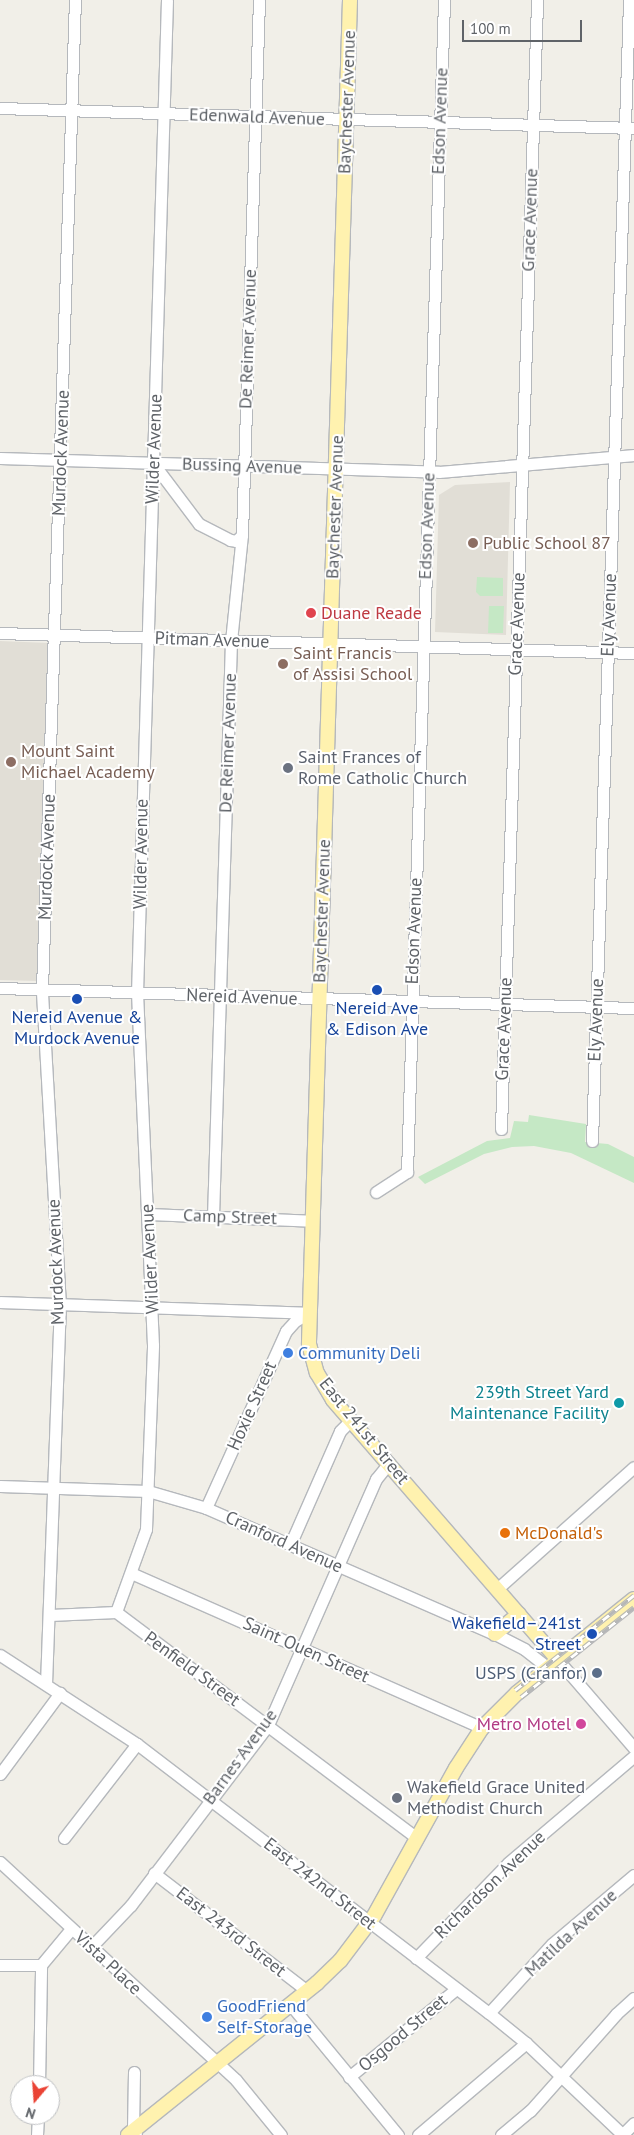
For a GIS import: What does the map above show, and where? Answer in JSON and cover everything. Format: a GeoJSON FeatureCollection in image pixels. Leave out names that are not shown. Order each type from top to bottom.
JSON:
{"type":"FeatureCollection","features":[{"type":"Feature","properties":{"kind":"main road","name":"Baychester Avenue"},"geometry":{"type":"LineString","coordinates":[[309,1313],[350,0]]}},
{"type":"Feature","properties":{"kind":"main road","name":"East 241st Street"},"geometry":{"type":"LineString","coordinates":[[309,1313],[309,1344],[317,1373],[329,1394],[519,1614],[553,1664]]}},
{"type":"Feature","properties":{"kind":"main road"},"geometry":{"type":"LineString","coordinates":[[133,2134],[307,1991],[340,1961],[370,1922],[482,1728],[508,1701],[634,1599]]}},
{"type":"Feature","properties":{"kind":"main road"},"geometry":{"type":"LineString","coordinates":[[495,1634],[519,1614]]}},
{"type":"Feature","properties":{"kind":"street","name":"Murdock Avenue"},"geometry":{"type":"LineString","coordinates":[[46,1684],[60,1305],[42,989],[75,0]]}},
{"type":"Feature","properties":{"kind":"street","name":"Wilder Avenue"},"geometry":{"type":"LineString","coordinates":[[116,1612],[146,1529],[154,1308],[137,993],[168,0]]}},
{"type":"Feature","properties":{"kind":"street","name":"De Reimer Avenue"},"geometry":{"type":"LineString","coordinates":[[213,1217],[232,641],[242,535],[259,0]]}},
{"type":"Feature","properties":{"kind":"street","name":"Edson Avenue"},"geometry":{"type":"LineString","coordinates":[[376,1192],[407,1172],[444,0]]}},
{"type":"Feature","properties":{"kind":"street","name":"Grace Avenue"},"geometry":{"type":"LineString","coordinates":[[501,1129],[537,0]]}},
{"type":"Feature","properties":{"kind":"street","name":"Ely Avenue"},"geometry":{"type":"LineString","coordinates":[[592,1141],[614,457],[629,128],[629,0]]}},
{"type":"Feature","properties":{"kind":"street","name":"Edenwald Avenue"},"geometry":{"type":"LineString","coordinates":[[0,108],[256,118],[629,128]]}},
{"type":"Feature","properties":{"kind":"street","name":"Bussing Avenue"},"geometry":{"type":"LineString","coordinates":[[0,458],[336,470],[429,471],[522,466],[634,455]]}},
{"type":"Feature","properties":{"kind":"street"},"geometry":{"type":"LineString","coordinates":[[153,463],[199,524],[230,540],[238,539],[242,535]]}},
{"type":"Feature","properties":{"kind":"street","name":"Pitman Avenue"},"geometry":{"type":"LineString","coordinates":[[0,633],[516,651],[634,653]]}},
{"type":"Feature","properties":{"kind":"street","name":"Nereid Avenue"},"geometry":{"type":"LineString","coordinates":[[0,988],[634,1008]]}},
{"type":"Feature","properties":{"kind":"street","name":"Camp Street"},"geometry":{"type":"LineString","coordinates":[[148,1214],[312,1220]]}},
{"type":"Feature","properties":{"kind":"street"},"geometry":{"type":"LineString","coordinates":[[0,1302],[309,1313]]}},
{"type":"Feature","properties":{"kind":"street","name":"Hoxie Street"},"geometry":{"type":"LineString","coordinates":[[206,1508],[286,1331],[295,1320],[309,1313]]}},
{"type":"Feature","properties":{"kind":"street"},"geometry":{"type":"LineString","coordinates":[[290,1545],[340,1432],[351,1420]]}},
{"type":"Feature","properties":{"kind":"street","name":"Barnes Avenue"},"geometry":{"type":"LineString","coordinates":[[91,1947],[130,1905],[268,1725],[376,1479],[389,1463]]}},
{"type":"Feature","properties":{"kind":"street"},"geometry":{"type":"LineString","coordinates":[[497,1588],[634,1467]]}},
{"type":"Feature","properties":{"kind":"street","name":"Cranford Avenue"},"geometry":{"type":"LineString","coordinates":[[0,1486],[148,1491],[206,1508],[495,1634],[553,1664]]}},
{"type":"Feature","properties":{"kind":"street","name":"Saint Ouen Street"},"geometry":{"type":"LineString","coordinates":[[131,1573],[482,1728]]}},
{"type":"Feature","properties":{"kind":"street"},"geometry":{"type":"LineString","coordinates":[[50,1615],[116,1612]]}},
{"type":"Feature","properties":{"kind":"street","name":"Penfield Street"},"geometry":{"type":"LineString","coordinates":[[116,1612],[417,1838]]}},
{"type":"Feature","properties":{"kind":"street","name":"East 242nd Street"},"geometry":{"type":"LineString","coordinates":[[0,1655],[137,1744],[370,1922],[526,2044],[623,2135]]}},
{"type":"Feature","properties":{"kind":"street","name":"East 241st Street"},"geometry":{"type":"LineString","coordinates":[[553,1664],[634,1748]]}},
{"type":"Feature","properties":{"kind":"street"},"geometry":{"type":"LineString","coordinates":[[0,1774],[60,1694]]}},
{"type":"Feature","properties":{"kind":"street"},"geometry":{"type":"LineString","coordinates":[[64,1838],[137,1744]]}},
{"type":"Feature","properties":{"kind":"street","name":"Richardson Avenue"},"geometry":{"type":"LineString","coordinates":[[416,1958],[508,1863],[634,1756]]}},
{"type":"Feature","properties":{"kind":"street","name":"Vista Place"},"geometry":{"type":"LineString","coordinates":[[0,1862],[236,2080],[281,2135]]}},
{"type":"Feature","properties":{"kind":"street","name":"East 243rd Street"},"geometry":{"type":"LineString","coordinates":[[154,1873],[307,1991]]}},
{"type":"Feature","properties":{"kind":"street","name":"Matilda Avenue"},"geometry":{"type":"LineString","coordinates":[[488,2013],[552,1944],[634,1875]]}},
{"type":"Feature","properties":{"kind":"street"},"geometry":{"type":"LineString","coordinates":[[39,2075],[41,1965],[71,1929]]}},
{"type":"Feature","properties":{"kind":"street"},"geometry":{"type":"LineString","coordinates":[[0,1965],[41,1965]]}},
{"type":"Feature","properties":{"kind":"street","name":"Osgood Street"},"geometry":{"type":"LineString","coordinates":[[350,2077],[456,1989]]}},
{"type":"Feature","properties":{"kind":"street"},"geometry":{"type":"LineString","coordinates":[[502,2135],[530,2112],[634,1998]]}},
{"type":"Feature","properties":{"kind":"street"},"geometry":{"type":"LineString","coordinates":[[290,2004],[398,2135]]}},
{"type":"Feature","properties":{"kind":"street"},"geometry":{"type":"LineString","coordinates":[[418,2135],[526,2044]]}},
{"type":"Feature","properties":{"kind":"street"},"geometry":{"type":"LineString","coordinates":[[133,2134],[134,2072]]}},
{"type":"Feature","properties":{"kind":"street"},"geometry":{"type":"LineString","coordinates":[[623,2135],[634,2123]]}},
{"type":"Feature","properties":{"kind":"shaded area","name":"Public School 87"},"geometry":{"type":"Polygon","coordinates":[[[510,482],[506,635],[435,632],[439,495],[455,485],[510,482]]]}},
{"type":"Feature","properties":{"kind":"shaded area"},"geometry":{"type":"Polygon","coordinates":[[[0,641],[49,643],[38,981],[0,980],[0,641]]]}},
{"type":"Feature","properties":{"kind":"green space"},"geometry":{"type":"Polygon","coordinates":[[[477,577],[503,578],[503,596],[480,596],[476,592],[477,577]]]}},
{"type":"Feature","properties":{"kind":"green space"},"geometry":{"type":"Polygon","coordinates":[[[489,606],[504,606],[503,633],[488,633],[489,606]]]}},
{"type":"Feature","properties":{"kind":"green space"},"geometry":{"type":"Polygon","coordinates":[[[529,1115],[586,1124],[585,1142],[608,1144],[634,1157],[634,1183],[571,1153],[534,1146],[512,1147],[484,1154],[425,1184],[418,1177],[487,1141],[510,1138],[514,1121],[528,1122],[529,1115]]]}},
{"type":"Feature","properties":{"kind":"railway"},"geometry":{"type":"LineString","coordinates":[[515,1690],[634,1595]]}},
{"type":"Feature","properties":{"kind":"railway"},"geometry":{"type":"LineString","coordinates":[[521,1697],[634,1607]]}},
{"type":"Feature","properties":{"kind":"place","name":"Public School 87"},"geometry":{"type":"Point","coordinates":[473,543]}},
{"type":"Feature","properties":{"kind":"place","name":"Duane Reade"},"geometry":{"type":"Point","coordinates":[311,613]}},
{"type":"Feature","properties":{"kind":"place","name":"Saint Francis of Assisi School"},"geometry":{"type":"Point","coordinates":[283,664]}},
{"type":"Feature","properties":{"kind":"place","name":"Mount Saint Michael Academy"},"geometry":{"type":"Point","coordinates":[11,762]}},
{"type":"Feature","properties":{"kind":"place","name":"Saint Frances of Rome Catholic Church"},"geometry":{"type":"Point","coordinates":[288,768]}},
{"type":"Feature","properties":{"kind":"place","name":"Nereid Ave & Edison Ave"},"geometry":{"type":"Point","coordinates":[377,990]}},
{"type":"Feature","properties":{"kind":"place","name":"Nereid Avenue & Murdock Avenue"},"geometry":{"type":"Point","coordinates":[77,999]}},
{"type":"Feature","properties":{"kind":"place","name":"Community Deli"},"geometry":{"type":"Point","coordinates":[288,1353]}},
{"type":"Feature","properties":{"kind":"place","name":"239th Street Yard Maintenance Facility"},"geometry":{"type":"Point","coordinates":[619,1403]}},
{"type":"Feature","properties":{"kind":"place","name":"McDonald's"},"geometry":{"type":"Point","coordinates":[505,1533]}},
{"type":"Feature","properties":{"kind":"place","name":"Wakefield–241st Street"},"geometry":{"type":"Point","coordinates":[592,1634]}},
{"type":"Feature","properties":{"kind":"place","name":"USPS (Cranfor)"},"geometry":{"type":"Point","coordinates":[597,1673]}},
{"type":"Feature","properties":{"kind":"place","name":"Metro Motel"},"geometry":{"type":"Point","coordinates":[581,1724]}},
{"type":"Feature","properties":{"kind":"place","name":"Wakefield Grace United Methodist Church"},"geometry":{"type":"Point","coordinates":[397,1798]}},
{"type":"Feature","properties":{"kind":"place","name":"GoodFriend Self-Storage"},"geometry":{"type":"Point","coordinates":[207,2017]}}]}
